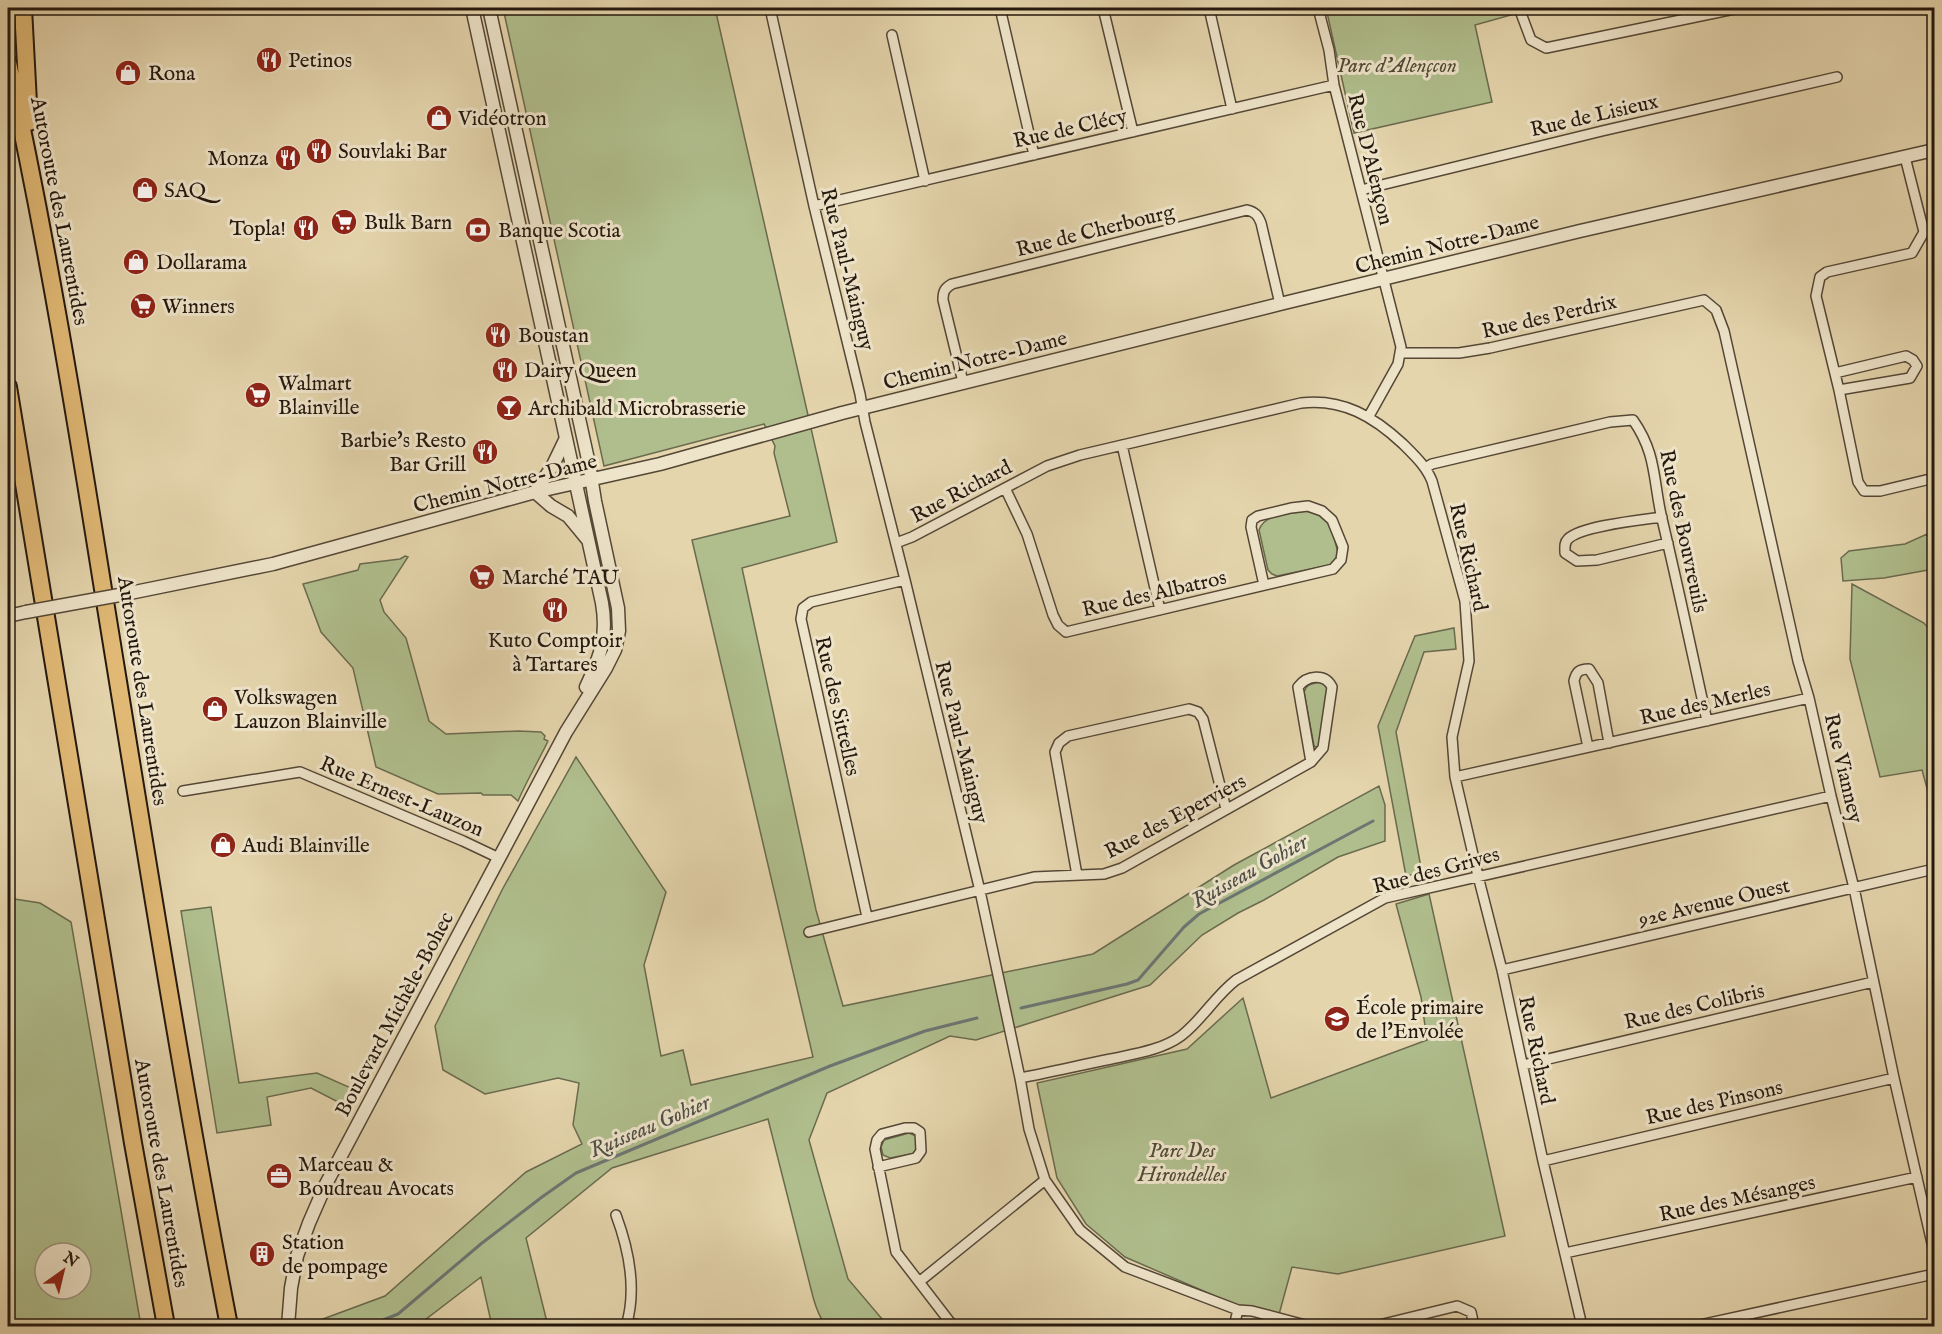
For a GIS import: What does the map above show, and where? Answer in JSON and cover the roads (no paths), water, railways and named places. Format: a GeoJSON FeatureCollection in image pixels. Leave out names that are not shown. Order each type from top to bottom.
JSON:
{"type":"FeatureCollection","features":[{"type":"Feature","properties":{"kind":"highway"},"geometry":{"type":"LineString","coordinates":[[23,8],[31,167]]}},
{"type":"Feature","properties":{"kind":"highway","name":"Autoroute des Laurentides"},"geometry":{"type":"LineString","coordinates":[[8,63],[31,167],[74,408],[168,986],[229,1326]]}},
{"type":"Feature","properties":{"kind":"highway","name":"Autoroute des Laurentides"},"geometry":{"type":"LineString","coordinates":[[8,387],[135,1154],[166,1326]]}},
{"type":"Feature","properties":{"kind":"street","name":"Boulevard Michèle-Bohec"},"geometry":{"type":"LineString","coordinates":[[472,8],[604,610],[604,641],[597,664],[567,732]]}},
{"type":"Feature","properties":{"kind":"street","name":"Boulevard Michèle-Bohec"},"geometry":{"type":"LineString","coordinates":[[288,1326],[291,1288],[297,1256],[318,1200],[567,732],[609,663],[615,650],[619,631],[617,602],[592,480],[489,8]]}},
{"type":"Feature","properties":{"kind":"street","name":"Rue Paul-Mainguy"},"geometry":{"type":"LineString","coordinates":[[770,8],[862,408],[980,891],[1029,1129],[1045,1180],[1080,1230],[1125,1267],[1238,1310],[1309,1326]]}},
{"type":"Feature","properties":{"kind":"street"},"geometry":{"type":"LineString","coordinates":[[1000,8],[1034,155]]}},
{"type":"Feature","properties":{"kind":"street"},"geometry":{"type":"LineString","coordinates":[[1103,8],[1132,132]]}},
{"type":"Feature","properties":{"kind":"street"},"geometry":{"type":"LineString","coordinates":[[1209,8],[1232,109]]}},
{"type":"Feature","properties":{"kind":"street","name":"Rue D'Alençon"},"geometry":{"type":"LineString","coordinates":[[1318,8],[1329,50],[1334,85],[1401,353]]}},
{"type":"Feature","properties":{"kind":"street"},"geometry":{"type":"LineString","coordinates":[[1519,8],[1531,40],[1546,48],[1739,8]]}},
{"type":"Feature","properties":{"kind":"street"},"geometry":{"type":"LineString","coordinates":[[892,35],[925,181]]}},
{"type":"Feature","properties":{"kind":"street","name":"Rue de Lisieux"},"geometry":{"type":"LineString","coordinates":[[1360,190],[1837,77]]}},
{"type":"Feature","properties":{"kind":"street","name":"Rue de Clécy"},"geometry":{"type":"LineString","coordinates":[[814,206],[1334,85]]}},
{"type":"Feature","properties":{"kind":"street","name":"Chemin Notre-Dame"},"geometry":{"type":"LineString","coordinates":[[8,615],[273,564],[535,492],[660,464],[963,382],[1590,229],[1935,150]]}},
{"type":"Feature","properties":{"kind":"street"},"geometry":{"type":"LineString","coordinates":[[1905,157],[1924,232],[1912,253],[1827,272],[1820,278],[1816,296],[1858,482],[1864,491],[1880,491],[1935,478]]}},
{"type":"Feature","properties":{"kind":"street","name":"Rue de Cherbourg"},"geometry":{"type":"LineString","coordinates":[[963,382],[943,300],[943,292],[947,287],[1241,211],[1253,211],[1258,215],[1280,304]]}},
{"type":"Feature","properties":{"kind":"street","name":"Rue des Perdrix"},"geometry":{"type":"LineString","coordinates":[[1401,353],[1459,353],[1490,348],[1704,300]]}},
{"type":"Feature","properties":{"kind":"street","name":"Rue Vianney"},"geometry":{"type":"LineString","coordinates":[[1704,300],[1716,310],[1724,331],[1798,661],[1809,698],[1854,888],[1917,1177],[1930,1211],[1935,1252]]}},
{"type":"Feature","properties":{"kind":"street"},"geometry":{"type":"LineString","coordinates":[[1369,416],[1396,369],[1401,353]]}},
{"type":"Feature","properties":{"kind":"street"},"geometry":{"type":"LineString","coordinates":[[1835,373],[1906,356],[1917,366],[1910,378],[1839,390]]}},
{"type":"Feature","properties":{"kind":"street","name":"Rue Richard"},"geometry":{"type":"LineString","coordinates":[[896,543],[912,537],[1047,466],[1080,455],[1308,402],[1339,405],[1369,416],[1398,440],[1425,468],[1434,487],[1465,601],[1469,661],[1452,737],[1455,777],[1502,970],[1543,1161],[1582,1326]]}},
{"type":"Feature","properties":{"kind":"street","name":"Rue des Bouvreuils"},"geometry":{"type":"LineString","coordinates":[[1425,468],[1432,464],[1610,422],[1633,420],[1644,436],[1653,462],[1662,517],[1707,721]]}},
{"type":"Feature","properties":{"kind":"street"},"geometry":{"type":"LineString","coordinates":[[566,438],[552,467],[535,492],[551,507],[568,516],[590,543]]}},
{"type":"Feature","properties":{"kind":"street"},"geometry":{"type":"LineString","coordinates":[[1122,445],[1160,610]]}},
{"type":"Feature","properties":{"kind":"street","name":"Rue des Albatros"},"geometry":{"type":"LineString","coordinates":[[1005,488],[1027,534],[1058,625],[1066,632],[1333,569],[1341,560],[1343,547],[1332,520],[1322,512],[1308,506],[1258,516],[1252,520],[1251,527],[1264,585]]}},
{"type":"Feature","properties":{"kind":"street"},"geometry":{"type":"LineString","coordinates":[[1662,517],[1590,529],[1569,537],[1564,544],[1565,553],[1577,561],[1597,560],[1668,543]]}},
{"type":"Feature","properties":{"kind":"street","name":"Rue des Sittelles"},"geometry":{"type":"LineString","coordinates":[[867,917],[801,619],[803,608],[811,602],[905,580]]}},
{"type":"Feature","properties":{"kind":"street"},"geometry":{"type":"LineString","coordinates":[[1588,747],[1574,681],[1576,673],[1582,669],[1589,669],[1598,684],[1609,743]]}},
{"type":"Feature","properties":{"kind":"street"},"geometry":{"type":"LineString","coordinates":[[1320,677],[1329,681],[1332,687],[1323,748],[1311,762],[1298,687],[1304,680],[1320,677]]}},
{"type":"Feature","properties":{"kind":"street","name":"Rue des Merles"},"geometry":{"type":"LineString","coordinates":[[1455,777],[1809,698]]}},
{"type":"Feature","properties":{"kind":"street"},"geometry":{"type":"LineString","coordinates":[[1077,875],[1055,752],[1059,743],[1068,736],[1189,709],[1198,712],[1203,719],[1226,809]]}},
{"type":"Feature","properties":{"kind":"street","name":"Rue des Eperviers"},"geometry":{"type":"LineString","coordinates":[[809,932],[1034,877],[1104,874],[1122,868],[1311,762]]}},
{"type":"Feature","properties":{"kind":"street","name":"Rue Ernest-Lauzon"},"geometry":{"type":"LineString","coordinates":[[183,791],[300,772],[499,858]]}},
{"type":"Feature","properties":{"kind":"street","name":"Rue des Grives"},"geometry":{"type":"LineString","coordinates":[[1020,1078],[1142,1052],[1166,1044],[1180,1037],[1223,990],[1236,980],[1385,898],[1831,796]]}},
{"type":"Feature","properties":{"kind":"street","name":"92e Avenue Ouest"},"geometry":{"type":"LineString","coordinates":[[1502,970],[1935,869]]}},
{"type":"Feature","properties":{"kind":"street","name":"Rue des Colibris"},"geometry":{"type":"LineString","coordinates":[[1523,1065],[1873,982]]}},
{"type":"Feature","properties":{"kind":"street","name":"Rue des Pinsons"},"geometry":{"type":"LineString","coordinates":[[1543,1161],[1894,1078]]}},
{"type":"Feature","properties":{"kind":"street"},"geometry":{"type":"LineString","coordinates":[[879,1167],[916,1158],[921,1151],[920,1132],[914,1128],[905,1128],[882,1134],[877,1140],[875,1149],[896,1252],[953,1326]]}},
{"type":"Feature","properties":{"kind":"street","name":"Rue des Mésanges"},"geometry":{"type":"LineString","coordinates":[[1565,1253],[1917,1177]]}},
{"type":"Feature","properties":{"kind":"street"},"geometry":{"type":"LineString","coordinates":[[919,1282],[1045,1180]]}},
{"type":"Feature","properties":{"kind":"street"},"geometry":{"type":"LineString","coordinates":[[616,1215],[624,1238],[630,1270],[631,1302],[626,1324],[644,1326]]}},
{"type":"Feature","properties":{"kind":"street"},"geometry":{"type":"LineString","coordinates":[[1695,1326],[1935,1274]]}},
{"type":"Feature","properties":{"kind":"street"},"geometry":{"type":"LineString","coordinates":[[1376,1326],[1457,1306],[1471,1312],[1474,1326]]}},
{"type":"Feature","properties":{"kind":"street"},"geometry":{"type":"LineString","coordinates":[[1234,1326],[1238,1310]]}},
{"type":"Feature","properties":{"kind":"waterway","name":"Ruisseau Gohier"},"geometry":{"type":"LineString","coordinates":[[1021,1008],[1138,980],[1184,927],[1199,914],[1373,821]]}},
{"type":"Feature","properties":{"kind":"waterway","name":"Ruisseau Gohier"},"geometry":{"type":"LineString","coordinates":[[368,1326],[398,1314],[482,1243],[576,1173],[830,1066],[925,1031],[977,1018]]}},
{"type":"Feature","properties":{"kind":"place","name":"Petinos"},"geometry":{"type":"Point","coordinates":[269,60]}},
{"type":"Feature","properties":{"kind":"place","name":"Rona"},"geometry":{"type":"Point","coordinates":[128,73]}},
{"type":"Feature","properties":{"kind":"place","name":"Vidéotron"},"geometry":{"type":"Point","coordinates":[439,118]}},
{"type":"Feature","properties":{"kind":"place","name":"Souvlaki Bar"},"geometry":{"type":"Point","coordinates":[319,151]}},
{"type":"Feature","properties":{"kind":"place","name":"Monza"},"geometry":{"type":"Point","coordinates":[288,158]}},
{"type":"Feature","properties":{"kind":"place","name":"SAQ"},"geometry":{"type":"Point","coordinates":[145,190]}},
{"type":"Feature","properties":{"kind":"place","name":"Bulk Barn"},"geometry":{"type":"Point","coordinates":[344,222]}},
{"type":"Feature","properties":{"kind":"place","name":"Topla!"},"geometry":{"type":"Point","coordinates":[306,228]}},
{"type":"Feature","properties":{"kind":"place","name":"Banque Scotia"},"geometry":{"type":"Point","coordinates":[478,230]}},
{"type":"Feature","properties":{"kind":"place","name":"Dollarama"},"geometry":{"type":"Point","coordinates":[136,262]}},
{"type":"Feature","properties":{"kind":"place","name":"Winners"},"geometry":{"type":"Point","coordinates":[143,306]}},
{"type":"Feature","properties":{"kind":"place","name":"Boustan"},"geometry":{"type":"Point","coordinates":[498,335]}},
{"type":"Feature","properties":{"kind":"place","name":"Dairy Queen"},"geometry":{"type":"Point","coordinates":[505,370]}},
{"type":"Feature","properties":{"kind":"place","name":"Walmart Blainville"},"geometry":{"type":"Point","coordinates":[258,395]}},
{"type":"Feature","properties":{"kind":"place","name":"Archibald Microbrasserie"},"geometry":{"type":"Point","coordinates":[509,408]}},
{"type":"Feature","properties":{"kind":"place","name":"Barbie's Resto Bar Grill"},"geometry":{"type":"Point","coordinates":[485,452]}},
{"type":"Feature","properties":{"kind":"place","name":"Marché TAU"},"geometry":{"type":"Point","coordinates":[482,577]}},
{"type":"Feature","properties":{"kind":"place","name":"Kuto Comptoir à Tartares"},"geometry":{"type":"Point","coordinates":[555,610]}},
{"type":"Feature","properties":{"kind":"place","name":"Volkswagen Lauzon Blainville"},"geometry":{"type":"Point","coordinates":[215,709]}},
{"type":"Feature","properties":{"kind":"place","name":"Audi Blainville"},"geometry":{"type":"Point","coordinates":[223,845]}},
{"type":"Feature","properties":{"kind":"place","name":"École primaire de l'Envolée"},"geometry":{"type":"Point","coordinates":[1337,1019]}},
{"type":"Feature","properties":{"kind":"place","name":"Marceau & Boudreau Avocats"},"geometry":{"type":"Point","coordinates":[279,1176]}},
{"type":"Feature","properties":{"kind":"place","name":"Station de pompage"},"geometry":{"type":"Point","coordinates":[262,1254]}},
{"type":"Feature","properties":{"kind":"park label","name":"Parc d'Alençcon"},"geometry":{"type":"Point","coordinates":[1397,65]}},
{"type":"Feature","properties":{"kind":"park label","name":"Parc Des Hirondelles"},"geometry":{"type":"Point","coordinates":[1182,1162]}}]}
